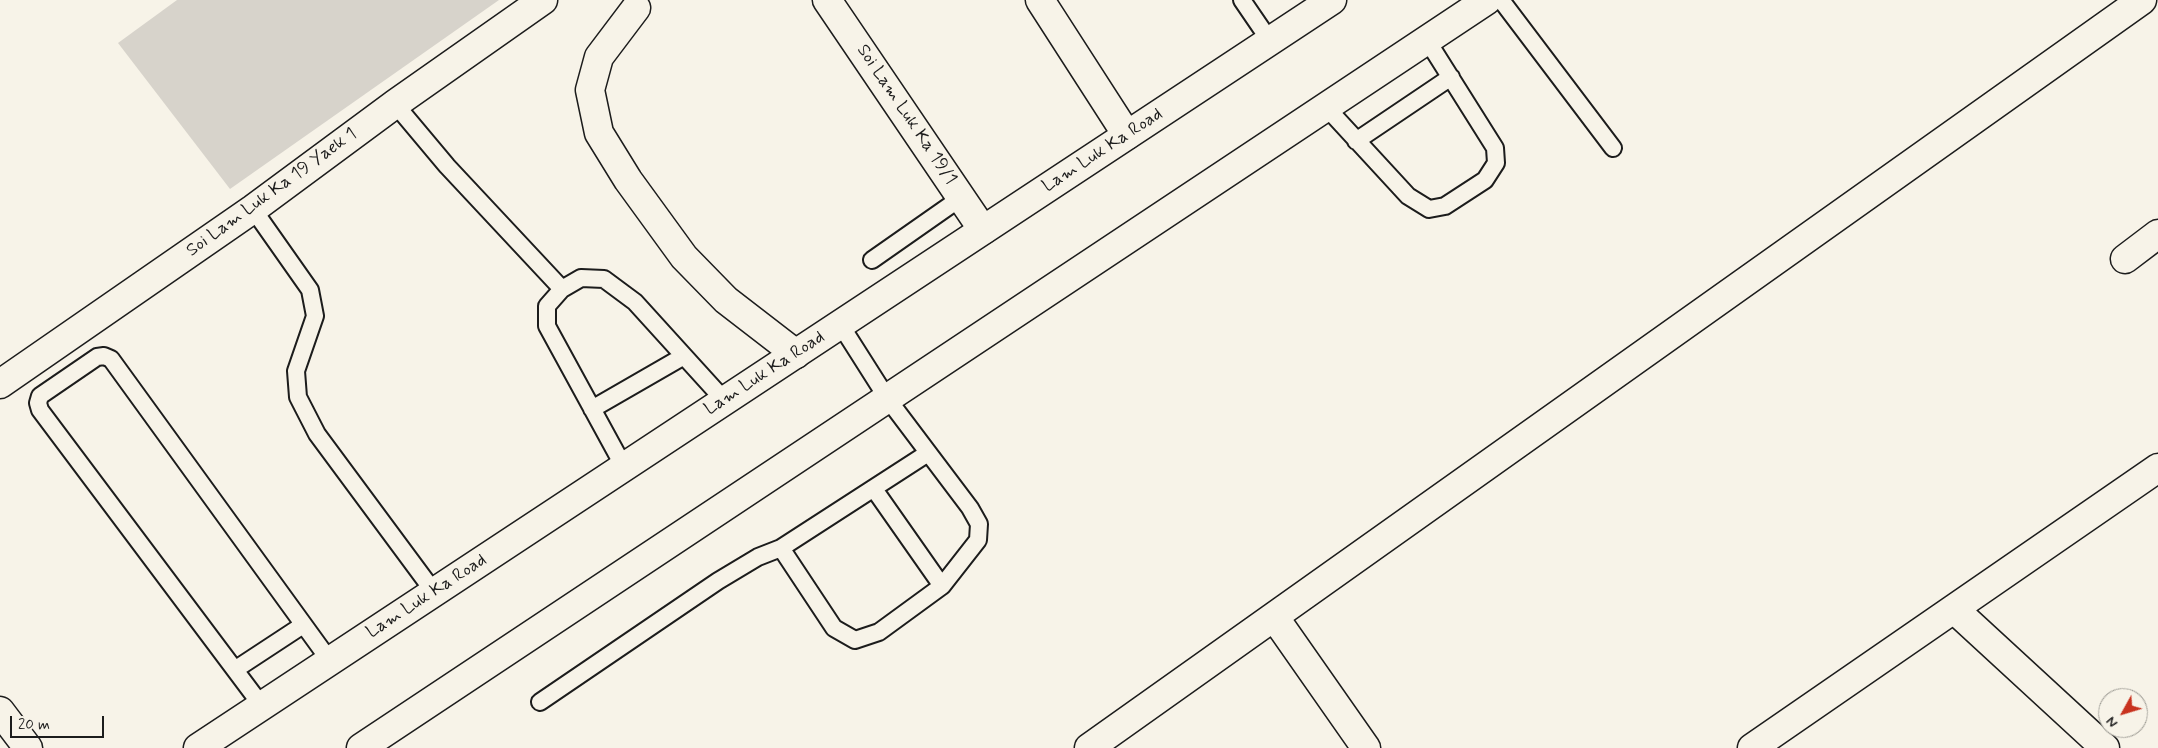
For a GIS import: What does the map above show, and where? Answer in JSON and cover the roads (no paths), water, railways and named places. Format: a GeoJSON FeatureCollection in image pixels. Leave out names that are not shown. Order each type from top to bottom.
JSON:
{"type":"FeatureCollection","features":[{"type":"Feature","properties":{"kind":"street","name":"Soi Lam Luk Ka 19 Yaek 1"},"geometry":{"type":"LineString","coordinates":[[0,384],[253,209],[395,104],[543,0]]}},
{"type":"Feature","properties":{"kind":"street","name":"Soi Lam Luk Ka 19/1"},"geometry":{"type":"LineString","coordinates":[[827,0],[983,230]]}},
{"type":"Feature","properties":{"kind":"street"},"geometry":{"type":"LineString","coordinates":[[1040,0],[1126,135]]}},
{"type":"Feature","properties":{"kind":"street","name":"Lam Luk Ka Road"},"geometry":{"type":"LineString","coordinates":[[198,748],[1332,0]]}},
{"type":"Feature","properties":{"kind":"street"},"geometry":{"type":"LineString","coordinates":[[361,748],[1487,0]]}},
{"type":"Feature","properties":{"kind":"street"},"geometry":{"type":"LineString","coordinates":[[1089,748],[1275,618],[2142,0]]}},
{"type":"Feature","properties":{"kind":"street"},"geometry":{"type":"LineString","coordinates":[[636,8],[599,57],[590,90],[599,133],[628,180],[684,257],[726,300],[796,354]]}},
{"type":"Feature","properties":{"kind":"street"},"geometry":{"type":"LineString","coordinates":[[2125,259],[2158,234]]}},
{"type":"Feature","properties":{"kind":"street"},"geometry":{"type":"LineString","coordinates":[[1752,748],[2158,468]]}},
{"type":"Feature","properties":{"kind":"street"},"geometry":{"type":"LineString","coordinates":[[1954,609],[2106,748]]}},
{"type":"Feature","properties":{"kind":"street"},"geometry":{"type":"LineString","coordinates":[[1275,618],[1366,748]]}},
{"type":"Feature","properties":{"kind":"street"},"geometry":{"type":"LineString","coordinates":[[0,711],[28,748]]}},
{"type":"Feature","properties":{"kind":"lane"},"geometry":{"type":"LineString","coordinates":[[1242,0],[1270,40]]}},
{"type":"Feature","properties":{"kind":"lane"},"geometry":{"type":"LineString","coordinates":[[1501,0],[1612,148]]}},
{"type":"Feature","properties":{"kind":"lane"},"geometry":{"type":"LineString","coordinates":[[1326,107],[1408,196],[1429,209],[1445,206],[1486,180],[1496,163],[1495,148],[1427,40]]}},
{"type":"Feature","properties":{"kind":"lane"},"geometry":{"type":"LineString","coordinates":[[1356,141],[1451,77]]}},
{"type":"Feature","properties":{"kind":"lane"},"geometry":{"type":"LineString","coordinates":[[395,104],[447,166],[562,289]]}},
{"type":"Feature","properties":{"kind":"lane"},"geometry":{"type":"LineString","coordinates":[[872,260],[962,197]]}},
{"type":"Feature","properties":{"kind":"lane"},"geometry":{"type":"LineString","coordinates":[[253,209],[310,290],[315,316],[296,371],[298,397],[317,434],[434,592]]}},
{"type":"Feature","properties":{"kind":"lane"},"geometry":{"type":"LineString","coordinates":[[624,467],[547,326],[547,306],[562,289],[580,278],[604,279],[635,302],[724,400]]}},
{"type":"Feature","properties":{"kind":"lane"},"geometry":{"type":"LineString","coordinates":[[781,548],[834,628],[855,640],[879,632],[942,586],[978,540],[979,524],[970,508],[887,398],[840,324]]}},
{"type":"Feature","properties":{"kind":"lane"},"geometry":{"type":"LineString","coordinates":[[262,706],[40,410],[38,404],[40,396],[97,357],[104,356],[111,359],[330,661]]}},
{"type":"Feature","properties":{"kind":"lane"},"geometry":{"type":"LineString","coordinates":[[592,410],[684,356]]}},
{"type":"Feature","properties":{"kind":"lane"},"geometry":{"type":"LineString","coordinates":[[540,702],[718,581],[758,557],[781,548],[928,453]]}},
{"type":"Feature","properties":{"kind":"lane"},"geometry":{"type":"LineString","coordinates":[[874,489],[942,586]]}},
{"type":"Feature","properties":{"kind":"lane"},"geometry":{"type":"LineString","coordinates":[[236,670],[303,625]]}}]}
